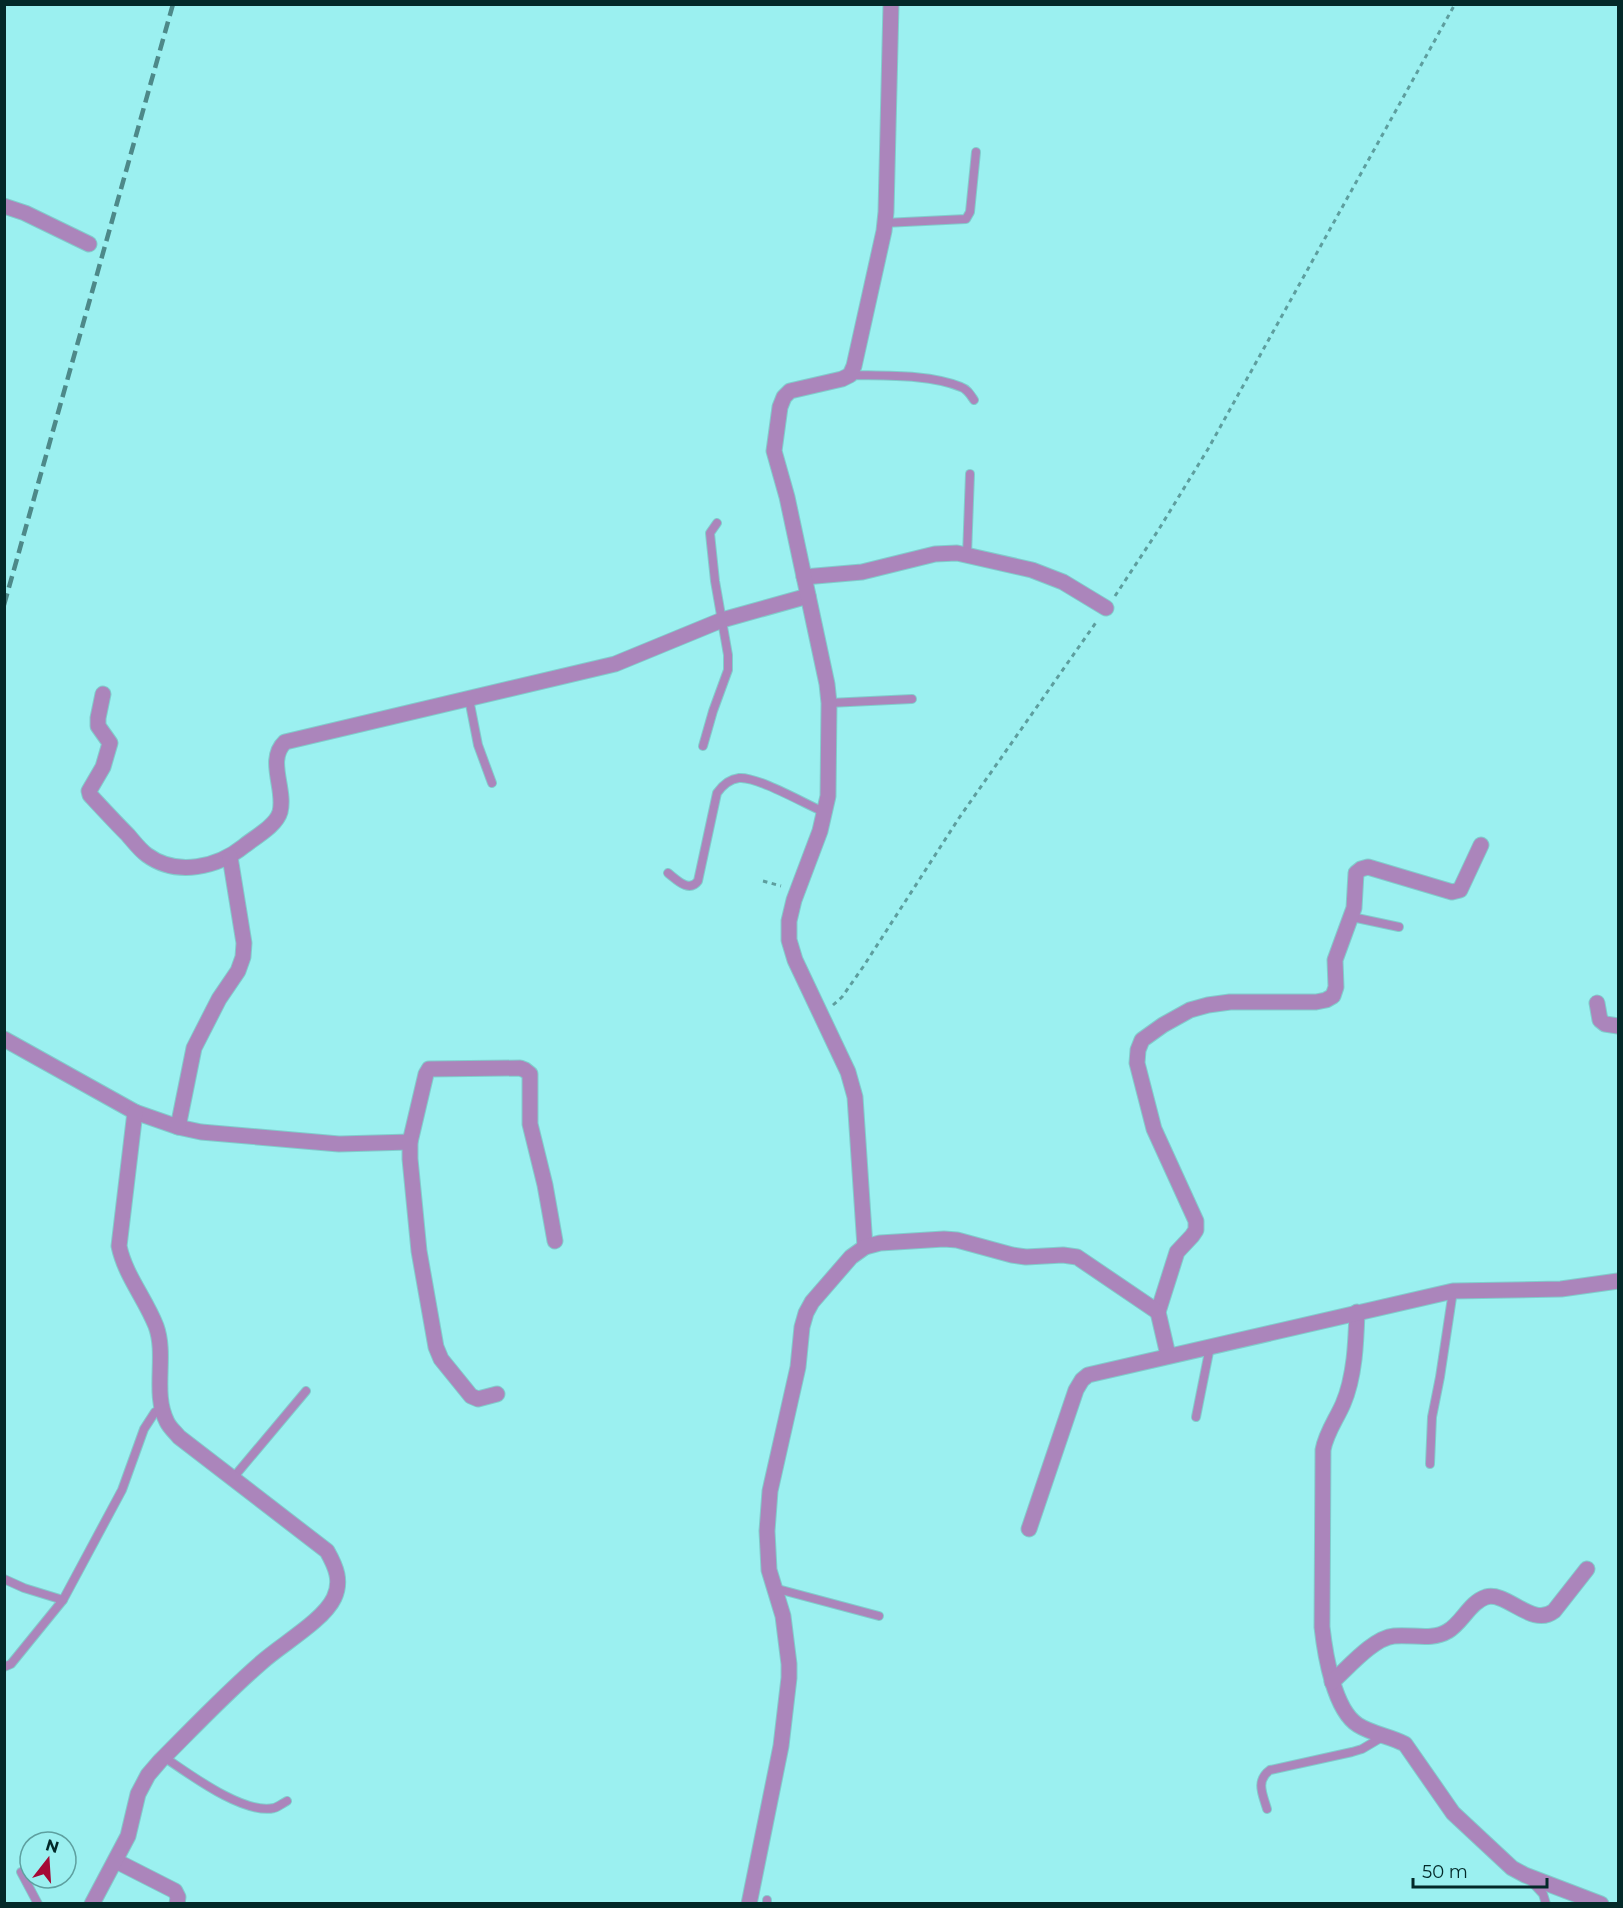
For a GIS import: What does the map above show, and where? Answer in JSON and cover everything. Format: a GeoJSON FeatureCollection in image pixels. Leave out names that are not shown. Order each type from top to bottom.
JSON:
{"type":"FeatureCollection","features":[{"type":"Feature","properties":{"kind":"street"},"geometry":{"type":"LineString","coordinates":[[865,1247],[855,1097],[848,1072],[795,960],[789,940],[789,921],[794,900],[826,813],[829,703],[827,684],[787,497],[774,451],[780,407],[784,397],[790,391],[842,379],[850,375],[854,366],[884,223],[891,4]]}},
{"type":"Feature","properties":{"kind":"street"},"geometry":{"type":"LineString","coordinates":[[4,206],[25,213],[89,244]]}},
{"type":"Feature","properties":{"kind":"street"},"geometry":{"type":"LineString","coordinates":[[804,577],[861,572],[935,554],[967,555],[1032,570],[1063,582],[1106,608]]}},
{"type":"Feature","properties":{"kind":"street"},"geometry":{"type":"LineString","coordinates":[[104,694],[98,726],[110,743],[103,767],[89,790],[90,795],[146,855],[162,863],[196,868],[230,857],[276,821],[281,802],[276,756],[279,748],[285,742],[615,664],[722,620],[808,596]]}},
{"type":"Feature","properties":{"kind":"street"},"geometry":{"type":"LineString","coordinates":[[1168,1355],[1158,1312],[1177,1252],[1196,1230],[1196,1221],[1154,1129],[1137,1063],[1142,1040],[1157,1028],[1190,1010],[1208,1005],[1230,1002],[1316,1002],[1333,996],[1336,987],[1335,960],[1352,917],[1356,873],[1361,869],[1373,868],[1452,892],[1460,890],[1481,845]]}},
{"type":"Feature","properties":{"kind":"street"},"geometry":{"type":"LineString","coordinates":[[178,1127],[194,1048],[219,999],[238,971],[243,957],[244,943],[230,857]]}},
{"type":"Feature","properties":{"kind":"street"},"geometry":{"type":"LineString","coordinates":[[1597,1003],[1600,1020],[1605,1024],[1618,1026]]}},
{"type":"Feature","properties":{"kind":"street"},"geometry":{"type":"LineString","coordinates":[[4,1039],[135,1112],[178,1127],[201,1132],[339,1144],[410,1142]]}},
{"type":"Feature","properties":{"kind":"street"},"geometry":{"type":"LineString","coordinates":[[497,1394],[478,1399],[471,1396],[441,1359],[436,1347],[419,1251],[410,1159],[410,1142],[429,1069],[525,1070],[530,1074],[532,1139],[545,1185],[555,1241]]}},
{"type":"Feature","properties":{"kind":"street"},"geometry":{"type":"LineString","coordinates":[[92,1904],[128,1836],[138,1794],[148,1775],[261,1663],[325,1613],[334,1598],[338,1582],[336,1567],[327,1551],[179,1437],[168,1424],[162,1408],[159,1341],[156,1326],[122,1261],[119,1246],[135,1112]]}},
{"type":"Feature","properties":{"kind":"street"},"geometry":{"type":"LineString","coordinates":[[749,1904],[781,1746],[789,1678],[783,1616],[769,1570],[767,1510],[798,1367],[802,1327],[812,1302],[851,1257],[865,1247],[944,1239],[957,1240],[1026,1257],[1063,1255],[1077,1257],[1158,1312]]}},
{"type":"Feature","properties":{"kind":"street"},"geometry":{"type":"LineString","coordinates":[[1029,1529],[1076,1390],[1088,1375],[1453,1291],[1566,1289],[1618,1281]]}},
{"type":"Feature","properties":{"kind":"street"},"geometry":{"type":"LineString","coordinates":[[1357,1312],[1355,1348],[1344,1403],[1325,1439],[1323,1450],[1322,1627],[1325,1654],[1332,1682],[1346,1712],[1355,1724],[1405,1744],[1453,1813],[1512,1868],[1601,1904]]}},
{"type":"Feature","properties":{"kind":"street"},"geometry":{"type":"LineString","coordinates":[[1332,1682],[1381,1639],[1393,1636],[1440,1635],[1450,1630],[1486,1597],[1494,1597],[1542,1616],[1548,1615],[1554,1611],[1587,1569]]}},
{"type":"Feature","properties":{"kind":"street"},"geometry":{"type":"LineString","coordinates":[[116,1861],[175,1891],[178,1897],[177,1904]]}},
{"type":"Feature","properties":{"kind":"lane"},"geometry":{"type":"LineString","coordinates":[[884,223],[966,219],[970,212],[976,152]]}},
{"type":"Feature","properties":{"kind":"lane"},"geometry":{"type":"LineString","coordinates":[[850,375],[899,376],[937,381],[962,387],[974,399]]}},
{"type":"Feature","properties":{"kind":"lane"},"geometry":{"type":"LineString","coordinates":[[967,555],[970,474]]}},
{"type":"Feature","properties":{"kind":"lane"},"geometry":{"type":"LineString","coordinates":[[703,746],[728,670],[728,655],[715,580],[710,533],[717,523]]}},
{"type":"Feature","properties":{"kind":"lane"},"geometry":{"type":"LineString","coordinates":[[469,699],[478,745],[492,783]]}},
{"type":"Feature","properties":{"kind":"lane"},"geometry":{"type":"LineString","coordinates":[[829,703],[912,699]]}},
{"type":"Feature","properties":{"kind":"lane"},"geometry":{"type":"LineString","coordinates":[[668,873],[684,885],[691,887],[699,882],[717,793],[722,786],[738,778],[752,780],[826,813]]}},
{"type":"Feature","properties":{"kind":"lane"},"geometry":{"type":"LineString","coordinates":[[1352,917],[1399,927]]}},
{"type":"Feature","properties":{"kind":"lane"},"geometry":{"type":"LineString","coordinates":[[1430,1464],[1432,1417],[1453,1291]]}},
{"type":"Feature","properties":{"kind":"lane"},"geometry":{"type":"LineString","coordinates":[[1196,1417],[1210,1346]]}},
{"type":"Feature","properties":{"kind":"lane"},"geometry":{"type":"LineString","coordinates":[[233,1478],[306,1391]]}},
{"type":"Feature","properties":{"kind":"lane"},"geometry":{"type":"LineString","coordinates":[[4,1667],[11,1664],[63,1600],[122,1490],[144,1429],[155,1412],[162,1408]]}},
{"type":"Feature","properties":{"kind":"lane"},"geometry":{"type":"LineString","coordinates":[[4,1579],[63,1600]]}},
{"type":"Feature","properties":{"kind":"lane"},"geometry":{"type":"LineString","coordinates":[[774,1588],[879,1616]]}},
{"type":"Feature","properties":{"kind":"lane"},"geometry":{"type":"LineString","coordinates":[[1267,1809],[1260,1787],[1261,1779],[1270,1770],[1352,1752],[1384,1736]]}},
{"type":"Feature","properties":{"kind":"lane"},"geometry":{"type":"LineString","coordinates":[[164,1757],[209,1788],[244,1804],[276,1808],[287,1801]]}},
{"type":"Feature","properties":{"kind":"lane"},"geometry":{"type":"LineString","coordinates":[[1525,1875],[1543,1894],[1546,1904]]}},
{"type":"Feature","properties":{"kind":"lane"},"geometry":{"type":"LineString","coordinates":[[31,1890],[38,1904]]}},
{"type":"Feature","properties":{"kind":"path"},"geometry":{"type":"LineString","coordinates":[[818,1009],[830,1007],[842,997],[959,818],[1159,529],[1208,449],[1455,4]]}},
{"type":"Feature","properties":{"kind":"railway"},"geometry":{"type":"LineString","coordinates":[[4,605],[173,4]]}}]}
